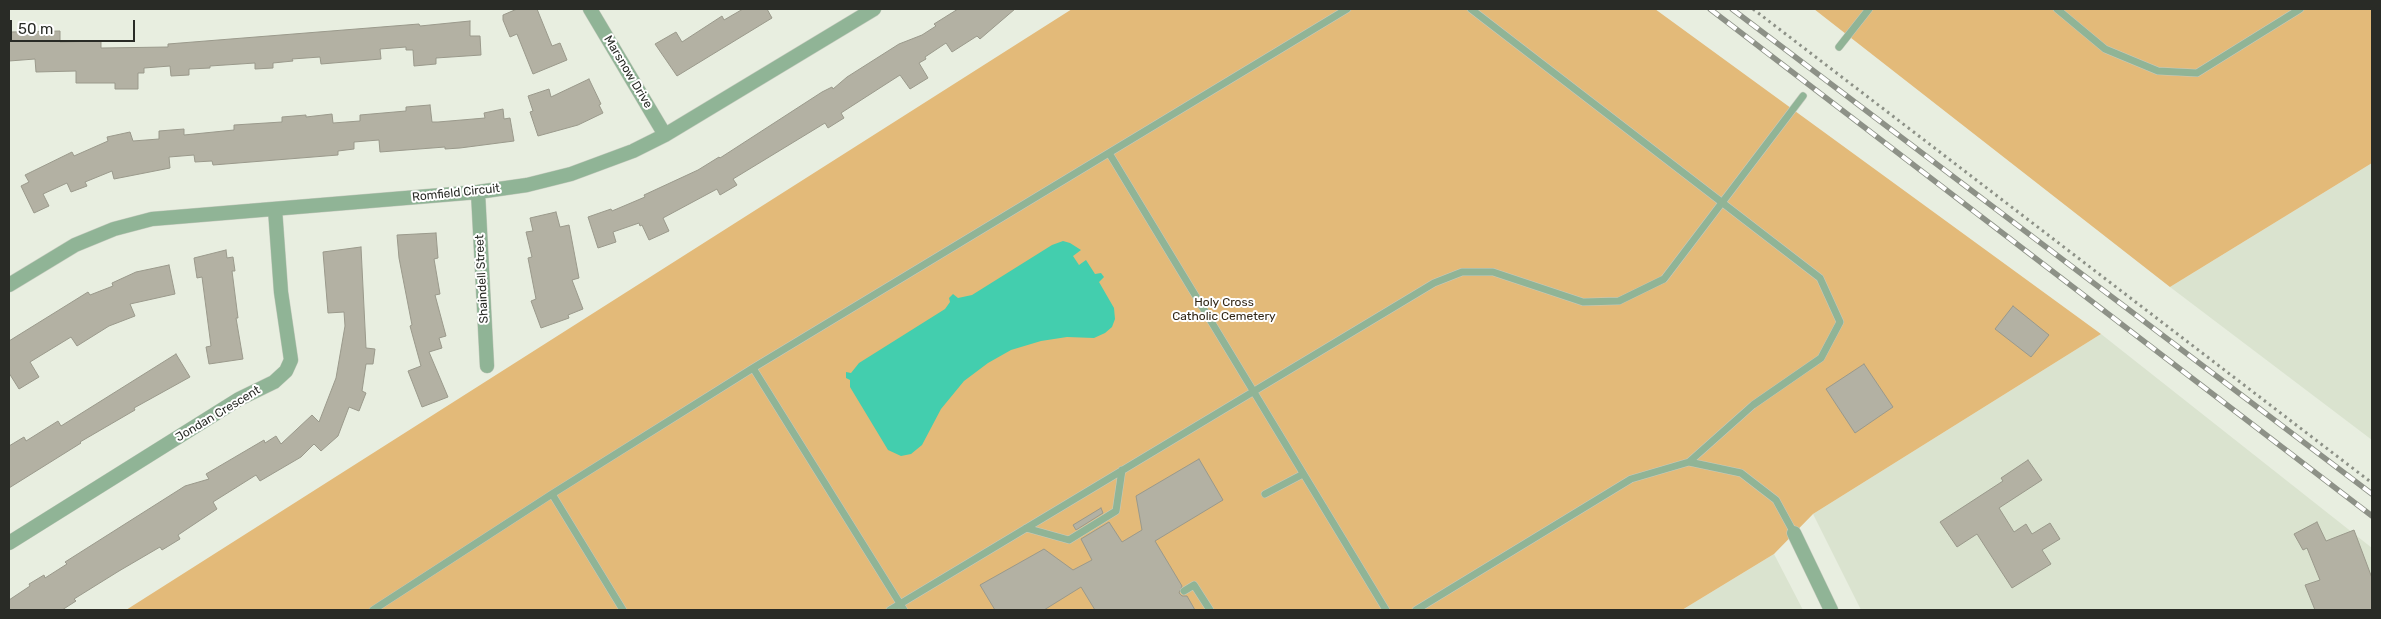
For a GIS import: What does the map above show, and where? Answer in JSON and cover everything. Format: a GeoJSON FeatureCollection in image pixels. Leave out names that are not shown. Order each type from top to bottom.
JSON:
{"type":"FeatureCollection","features":[{"type":"Feature","properties":{"kind":"street","name":"Marsnow Drive"},"geometry":{"type":"LineString","coordinates":[[590,9],[665,135]]}},
{"type":"Feature","properties":{"kind":"street","name":"Romfield Circuit"},"geometry":{"type":"LineString","coordinates":[[9,285],[75,245],[133,223],[180,215],[478,192],[527,185],[571,174],[633,151],[665,135],[874,9]]}},
{"type":"Feature","properties":{"kind":"street","name":"Shaindell Street"},"geometry":{"type":"LineString","coordinates":[[478,192],[487,366]]}},
{"type":"Feature","properties":{"kind":"street","name":"Jondan Crescent"},"geometry":{"type":"LineString","coordinates":[[9,543],[239,399],[274,382],[286,371],[291,360],[290,345],[281,292],[275,209]]}},
{"type":"Feature","properties":{"kind":"street"},"geometry":{"type":"LineString","coordinates":[[1794,533],[1831,610]]}},
{"type":"Feature","properties":{"kind":"lane"},"geometry":{"type":"LineString","coordinates":[[373,610],[552,494],[754,368],[1347,9]]}},
{"type":"Feature","properties":{"kind":"lane"},"geometry":{"type":"LineString","coordinates":[[1416,610],[1631,479],[1689,462],[1753,405],[1820,358],[1840,322],[1820,278],[1471,9]]}},
{"type":"Feature","properties":{"kind":"lane"},"geometry":{"type":"LineString","coordinates":[[1839,47],[1869,9]]}},
{"type":"Feature","properties":{"kind":"lane"},"geometry":{"type":"LineString","coordinates":[[2057,9],[2105,48],[2158,72],[2197,73],[2300,9]]}},
{"type":"Feature","properties":{"kind":"lane"},"geometry":{"type":"LineString","coordinates":[[890,610],[902,607],[1026,528],[1434,283],[1462,272],[1494,272],[1583,302],[1619,301],[1664,279],[1803,96]]}},
{"type":"Feature","properties":{"kind":"lane"},"geometry":{"type":"LineString","coordinates":[[1109,153],[1386,610]]}},
{"type":"Feature","properties":{"kind":"lane"},"geometry":{"type":"LineString","coordinates":[[754,368],[902,607]]}},
{"type":"Feature","properties":{"kind":"lane"},"geometry":{"type":"LineString","coordinates":[[1689,462],[1741,473],[1776,500],[1794,533]]}},
{"type":"Feature","properties":{"kind":"lane"},"geometry":{"type":"LineString","coordinates":[[1026,528],[1069,540],[1116,512],[1122,470]]}},
{"type":"Feature","properties":{"kind":"lane"},"geometry":{"type":"LineString","coordinates":[[1266,494],[1303,474]]}},
{"type":"Feature","properties":{"kind":"lane"},"geometry":{"type":"LineString","coordinates":[[552,494],[623,610]]}},
{"type":"Feature","properties":{"kind":"lane"},"geometry":{"type":"LineString","coordinates":[[1184,591],[1194,585],[1210,610]]}},
{"type":"Feature","properties":{"kind":"path"},"geometry":{"type":"LineString","coordinates":[[1753,9],[2372,483]]}},
{"type":"Feature","properties":{"kind":"shaded area"},"geometry":{"type":"Polygon","coordinates":[[[2372,163],[2372,440],[2170,287],[2372,163]]]}},
{"type":"Feature","properties":{"kind":"shaded area"},"geometry":{"type":"Polygon","coordinates":[[[1063,241],[1081,250],[1073,256],[1079,265],[1086,260],[1095,274],[1101,273],[1104,277],[1099,282],[1114,308],[1115,319],[1112,327],[1094,338],[1067,337],[1041,341],[1011,350],[988,363],[964,381],[941,409],[922,445],[911,454],[901,456],[888,450],[850,387],[850,380],[846,378],[846,372],[851,373],[859,363],[945,309],[950,302],[949,298],[953,294],[958,298],[972,295],[1052,245],[1063,241]]]}},
{"type":"Feature","properties":{"kind":"shaded area"},"geometry":{"type":"Polygon","coordinates":[[[2101,334],[2372,548],[2372,610],[1861,610],[1813,514],[2101,334]]]}},
{"type":"Feature","properties":{"kind":"shaded area"},"geometry":{"type":"Polygon","coordinates":[[[1774,554],[1803,610],[1682,610],[1774,554]]]}},
{"type":"Feature","properties":{"kind":"green space","name":"Holy Cross Catholic Cemetery"},"geometry":{"type":"Polygon","coordinates":[[[1072,9],[1655,9],[2101,334],[1813,514],[1774,554],[1682,610],[126,610],[1072,9]]]}},
{"type":"Feature","properties":{"kind":"green space"},"geometry":{"type":"Polygon","coordinates":[[[1814,9],[2372,9],[2372,163],[2170,287],[1814,9]]]}},
{"type":"Feature","properties":{"kind":"building"},"geometry":{"type":"Polygon","coordinates":[[[517,9],[537,9],[552,46],[560,43],[567,60],[533,74],[517,34],[510,37],[503,20],[503,15],[517,9]]]}},
{"type":"Feature","properties":{"kind":"building"},"geometry":{"type":"Polygon","coordinates":[[[743,9],[767,9],[772,18],[677,76],[655,44],[676,32],[682,42],[722,16],[724,20],[743,9]]]}},
{"type":"Feature","properties":{"kind":"building"},"geometry":{"type":"Polygon","coordinates":[[[958,9],[1015,9],[980,39],[977,36],[952,52],[946,43],[925,57],[926,59],[919,63],[928,78],[910,89],[900,75],[841,113],[844,118],[828,128],[825,123],[733,179],[737,185],[720,195],[717,189],[663,218],[669,231],[649,240],[642,225],[640,226],[639,223],[613,232],[616,242],[598,248],[588,217],[611,209],[612,211],[645,197],[644,195],[720,158],[822,92],[832,87],[833,89],[847,77],[899,44],[922,35],[936,26],[934,24],[958,9]]]}},
{"type":"Feature","properties":{"kind":"building"},"geometry":{"type":"Polygon","coordinates":[[[470,21],[470,36],[480,36],[481,55],[436,58],[436,64],[414,66],[413,50],[406,50],[406,47],[380,49],[381,59],[321,64],[320,57],[292,59],[293,61],[273,63],[273,68],[255,69],[255,63],[210,66],[210,68],[189,69],[189,75],[171,76],[170,66],[144,68],[144,73],[138,73],[138,89],[115,89],[115,83],[76,83],[76,71],[36,72],[35,59],[9,61],[9,32],[60,31],[60,42],[101,41],[101,48],[168,47],[168,44],[470,21]]]}},
{"type":"Feature","properties":{"kind":"building"},"geometry":{"type":"Polygon","coordinates":[[[589,79],[601,104],[599,105],[603,113],[578,125],[538,136],[530,112],[533,111],[528,96],[549,89],[551,97],[589,79]]]}},
{"type":"Feature","properties":{"kind":"building"},"geometry":{"type":"Polygon","coordinates":[[[430,105],[432,122],[485,118],[484,113],[503,109],[504,119],[510,118],[514,141],[460,148],[445,149],[445,147],[380,152],[379,140],[354,142],[354,149],[338,151],[338,155],[213,165],[212,161],[195,162],[194,155],[169,157],[170,168],[114,179],[112,171],[85,182],[87,186],[71,192],[67,183],[43,194],[49,206],[34,213],[21,186],[29,182],[25,175],[72,152],[74,156],[108,141],[107,137],[130,132],[133,141],[159,139],[159,131],[184,129],[184,135],[234,130],[234,125],[282,122],[282,117],[332,114],[333,123],[360,121],[360,115],[406,111],[406,107],[430,105]]]}},
{"type":"Feature","properties":{"kind":"building"},"geometry":{"type":"Polygon","coordinates":[[[556,212],[560,227],[569,225],[579,278],[572,280],[583,309],[568,315],[569,318],[541,328],[531,301],[536,299],[528,258],[532,257],[526,232],[533,231],[530,218],[556,212]]]}},
{"type":"Feature","properties":{"kind":"building"},"geometry":{"type":"Polygon","coordinates":[[[436,233],[438,258],[434,259],[440,294],[435,295],[446,336],[439,338],[442,348],[429,352],[448,397],[422,407],[408,371],[421,366],[410,326],[412,325],[399,258],[397,235],[436,233]]]}},
{"type":"Feature","properties":{"kind":"building"},"geometry":{"type":"Polygon","coordinates":[[[361,247],[366,348],[375,349],[373,364],[366,364],[362,391],[366,393],[359,411],[349,407],[338,436],[321,451],[314,444],[301,457],[260,481],[256,475],[213,502],[217,509],[178,535],[180,539],[162,550],[160,547],[119,571],[74,599],[76,601],[62,610],[9,610],[9,600],[30,586],[29,584],[44,575],[45,578],[67,564],[65,562],[185,486],[209,479],[206,474],[264,440],[265,443],[276,436],[281,444],[312,415],[319,422],[336,378],[345,326],[344,312],[328,313],[323,252],[361,247]]]}},
{"type":"Feature","properties":{"kind":"building"},"geometry":{"type":"Polygon","coordinates":[[[226,250],[227,258],[233,257],[235,271],[232,271],[238,318],[236,318],[243,359],[209,364],[206,347],[211,346],[202,277],[197,278],[194,258],[226,250]]]}},
{"type":"Feature","properties":{"kind":"building"},"geometry":{"type":"Polygon","coordinates":[[[169,265],[175,294],[130,304],[135,316],[109,326],[77,346],[71,337],[30,362],[39,377],[19,389],[9,373],[9,341],[88,292],[90,295],[113,286],[112,283],[136,272],[169,265]]]}},
{"type":"Feature","properties":{"kind":"building"},"geometry":{"type":"Polygon","coordinates":[[[2013,306],[2049,335],[2031,357],[1995,329],[2013,306]]]}},
{"type":"Feature","properties":{"kind":"building"},"geometry":{"type":"Polygon","coordinates":[[[176,354],[190,377],[134,408],[135,410],[80,442],[9,488],[9,446],[24,437],[26,441],[58,421],[61,426],[176,354]]]}},
{"type":"Feature","properties":{"kind":"building"},"geometry":{"type":"Polygon","coordinates":[[[1864,364],[1893,407],[1855,433],[1826,389],[1864,364]]]}},
{"type":"Feature","properties":{"kind":"building"},"geometry":{"type":"Polygon","coordinates":[[[1199,459],[1223,500],[1155,541],[1182,586],[1179,593],[1182,596],[1187,596],[1195,610],[1095,610],[1081,587],[1044,610],[995,610],[980,585],[1044,549],[1073,570],[1092,560],[1081,539],[1109,522],[1122,542],[1142,530],[1136,496],[1199,459]]]}},
{"type":"Feature","properties":{"kind":"building"},"geometry":{"type":"Polygon","coordinates":[[[2028,460],[2042,480],[1999,508],[2014,532],[2026,524],[2032,534],[2050,523],[2060,539],[2042,550],[2051,564],[2012,588],[1977,534],[1957,547],[1940,522],[2003,481],[2001,478],[2028,460]]]}},
{"type":"Feature","properties":{"kind":"building"},"geometry":{"type":"Polygon","coordinates":[[[1101,508],[1103,513],[1076,530],[1073,525],[1101,508]]]}},
{"type":"Feature","properties":{"kind":"building"},"geometry":{"type":"Polygon","coordinates":[[[2317,522],[2326,541],[2354,530],[2372,578],[2372,610],[2315,610],[2305,585],[2320,580],[2307,548],[2303,550],[2294,534],[2317,522]]]}},
{"type":"Feature","properties":{"kind":"railway"},"geometry":{"type":"LineString","coordinates":[[1710,9],[2372,516]]}},
{"type":"Feature","properties":{"kind":"railway"},"geometry":{"type":"LineString","coordinates":[[1732,9],[2372,494]]}}]}
